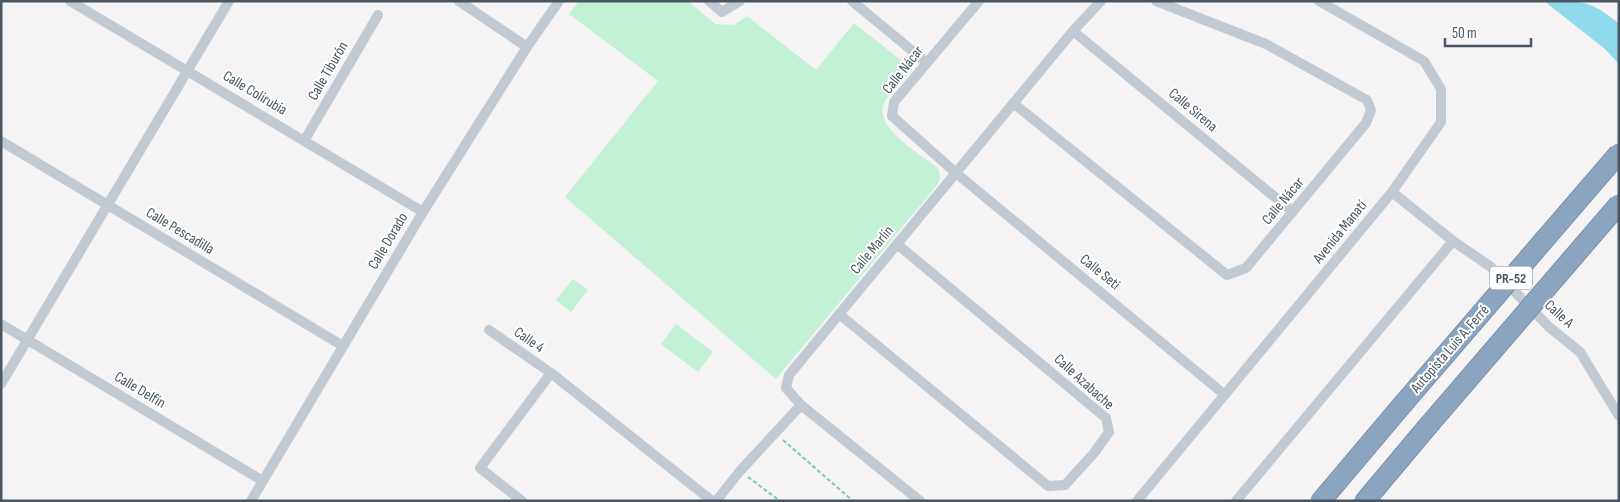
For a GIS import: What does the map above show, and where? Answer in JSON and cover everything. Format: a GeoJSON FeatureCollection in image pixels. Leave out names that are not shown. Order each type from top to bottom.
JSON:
{"type":"FeatureCollection","features":[{"type":"Feature","properties":{"kind":"highway","name":"Autopista Luis A. Ferré"},"geometry":{"type":"LineString","coordinates":[[1321,501],[1619,153]]}},
{"type":"Feature","properties":{"kind":"highway","name":"PR-52"},"geometry":{"type":"LineString","coordinates":[[1365,501],[1619,204]]}},
{"type":"Feature","properties":{"kind":"street","name":"Calle Colirubia"},"geometry":{"type":"LineString","coordinates":[[70,1],[423,212]]}},
{"type":"Feature","properties":{"kind":"street"},"geometry":{"type":"LineString","coordinates":[[1,384],[229,1]]}},
{"type":"Feature","properties":{"kind":"street"},"geometry":{"type":"LineString","coordinates":[[459,1],[526,46]]}},
{"type":"Feature","properties":{"kind":"street","name":"Calle Dorado"},"geometry":{"type":"LineString","coordinates":[[251,501],[423,212],[526,46],[559,1]]}},
{"type":"Feature","properties":{"kind":"street"},"geometry":{"type":"LineString","coordinates":[[709,1],[722,12],[740,1]]}},
{"type":"Feature","properties":{"kind":"street","name":"Calle Nácar"},"geometry":{"type":"LineString","coordinates":[[956,173],[892,116],[894,102],[979,1]]}},
{"type":"Feature","properties":{"kind":"street","name":"Calle Marlín"},"geometry":{"type":"LineString","coordinates":[[920,501],[801,405],[786,388],[789,375],[1013,103],[1101,1]]}},
{"type":"Feature","properties":{"kind":"street","name":"Calle Nácar"},"geometry":{"type":"LineString","coordinates":[[1013,103],[1227,275],[1246,268],[1366,123],[1371,110],[1367,100],[1266,44],[1156,1]]}},
{"type":"Feature","properties":{"kind":"street","name":"Avenida Manatí"},"geometry":{"type":"LineString","coordinates":[[1137,501],[1392,192],[1441,122],[1441,89],[1424,60],[1319,1]]}},
{"type":"Feature","properties":{"kind":"street"},"geometry":{"type":"LineString","coordinates":[[854,2],[927,63]]}},
{"type":"Feature","properties":{"kind":"street","name":"Calle Tiburón"},"geometry":{"type":"LineString","coordinates":[[304,141],[378,15]]}},
{"type":"Feature","properties":{"kind":"street","name":"Calle Sirena"},"geometry":{"type":"LineString","coordinates":[[1074,31],[1293,212]]}},
{"type":"Feature","properties":{"kind":"street","name":"Calle Pescadilla"},"geometry":{"type":"LineString","coordinates":[[1,142],[343,346]]}},
{"type":"Feature","properties":{"kind":"street","name":"Calle Seti"},"geometry":{"type":"LineString","coordinates":[[956,173],[1225,395]]}},
{"type":"Feature","properties":{"kind":"street","name":"Calle A"},"geometry":{"type":"LineString","coordinates":[[1392,192],[1491,267],[1549,327],[1580,352],[1619,416]]}},
{"type":"Feature","properties":{"kind":"street"},"geometry":{"type":"LineString","coordinates":[[1236,501],[1453,240]]}},
{"type":"Feature","properties":{"kind":"street","name":"Calle Azabache"},"geometry":{"type":"LineString","coordinates":[[839,314],[1048,486],[1065,485],[1094,453],[1109,432],[1106,418],[897,244]]}},
{"type":"Feature","properties":{"kind":"street","name":"Calle Delfín"},"geometry":{"type":"LineString","coordinates":[[1,324],[262,481]]}},
{"type":"Feature","properties":{"kind":"street","name":"Calle 4"},"geometry":{"type":"LineString","coordinates":[[489,330],[551,373],[712,501]]}},
{"type":"Feature","properties":{"kind":"street"},"geometry":{"type":"LineString","coordinates":[[522,501],[480,468],[551,373]]}},
{"type":"Feature","properties":{"kind":"street"},"geometry":{"type":"LineString","coordinates":[[716,501],[740,471],[801,405]]}},
{"type":"Feature","properties":{"kind":"path"},"geometry":{"type":"LineString","coordinates":[[776,434],[853,501]]}},
{"type":"Feature","properties":{"kind":"path"},"geometry":{"type":"LineString","coordinates":[[740,471],[780,501]]}},
{"type":"Feature","properties":{"kind":"green space"},"geometry":{"type":"Polygon","coordinates":[[[579,1],[688,1],[715,24],[734,25],[747,16],[816,70],[854,23],[912,69],[887,98],[883,106],[883,115],[886,124],[893,133],[938,168],[940,176],[938,184],[776,379],[565,197],[658,81],[569,14],[579,1]]]}},
{"type":"Feature","properties":{"kind":"green space"},"geometry":{"type":"Polygon","coordinates":[[[573,279],[588,290],[571,312],[556,300],[573,279]]]}},
{"type":"Feature","properties":{"kind":"green space"},"geometry":{"type":"Polygon","coordinates":[[[676,324],[713,352],[698,372],[661,344],[676,324]]]}},
{"type":"Feature","properties":{"kind":"water"},"geometry":{"type":"Polygon","coordinates":[[[1544,1],[1568,1],[1593,6],[1619,24],[1619,64],[1605,49],[1544,1]]]}}]}
